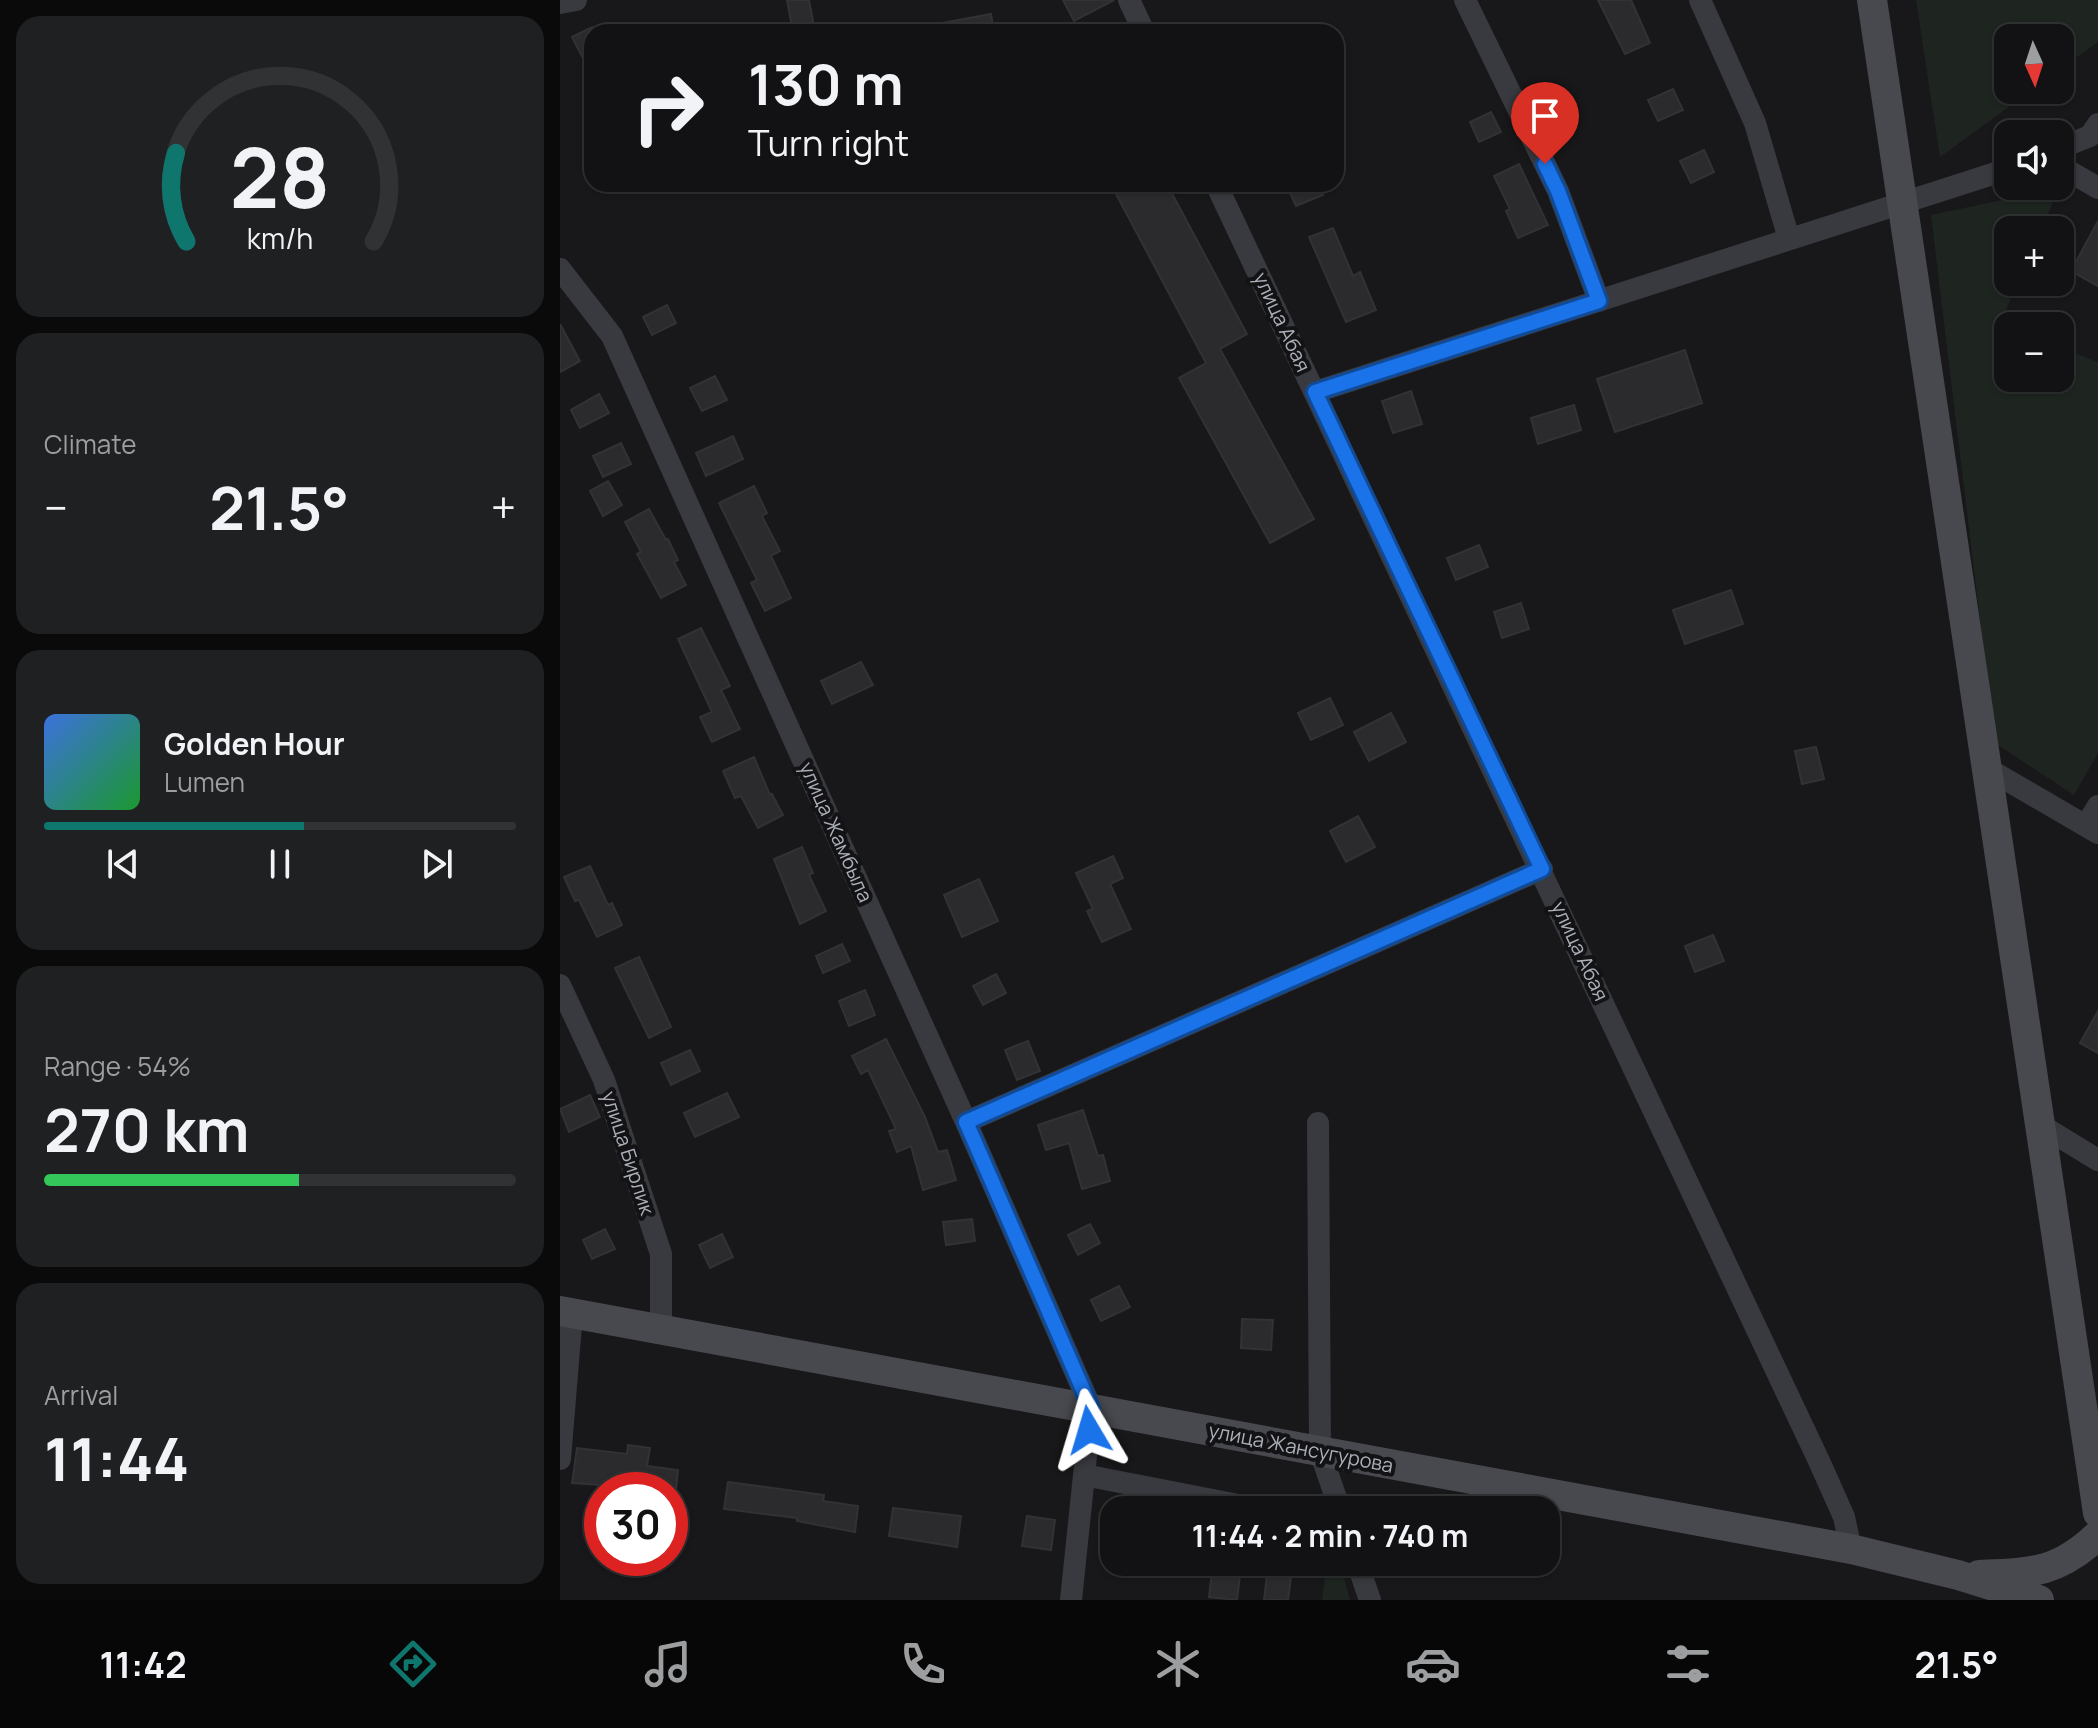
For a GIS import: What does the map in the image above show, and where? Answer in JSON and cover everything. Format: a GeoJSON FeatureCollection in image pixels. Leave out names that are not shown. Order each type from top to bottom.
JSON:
{"type":"FeatureCollection","features":[{"type":"Feature","properties":{"kind":"main road"},"geometry":{"type":"LineString","coordinates":[[1872,0],[2098,1513]]}},
{"type":"Feature","properties":{"kind":"main road","name":"улица Жансугурова"},"geometry":{"type":"LineString","coordinates":[[566,1312],[1851,1549],[1958,1575],[2039,1600]]}},
{"type":"Feature","properties":{"kind":"main road"},"geometry":{"type":"LineString","coordinates":[[1958,1575],[2010,1574],[2058,1565],[2080,1552],[2098,1535]]}},
{"type":"Feature","properties":{"kind":"street"},"geometry":{"type":"LineString","coordinates":[[560,3],[576,0]]}},
{"type":"Feature","properties":{"kind":"street"},"geometry":{"type":"LineString","coordinates":[[1129,0],[1140,24]]}},
{"type":"Feature","properties":{"kind":"street"},"geometry":{"type":"LineString","coordinates":[[1465,0],[1558,191],[1599,301]]}},
{"type":"Feature","properties":{"kind":"street"},"geometry":{"type":"LineString","coordinates":[[1700,0],[1755,123],[1789,239]]}},
{"type":"Feature","properties":{"kind":"street"},"geometry":{"type":"LineString","coordinates":[[2074,142],[2090,136],[2098,124]]}},
{"type":"Feature","properties":{"kind":"street"},"geometry":{"type":"LineString","coordinates":[[1315,392],[1994,173]]}},
{"type":"Feature","properties":{"kind":"street"},"geometry":{"type":"LineString","coordinates":[[2074,174],[2098,188]]}},
{"type":"Feature","properties":{"kind":"street","name":"улица Абая"},"geometry":{"type":"LineString","coordinates":[[1220,192],[1819,1461],[1844,1517],[1851,1549]]}},
{"type":"Feature","properties":{"kind":"street","name":"улица Жамбыла"},"geometry":{"type":"LineString","coordinates":[[560,269],[612,336],[966,1122],[1091,1408]]}},
{"type":"Feature","properties":{"kind":"street"},"geometry":{"type":"LineString","coordinates":[[1988,769],[2092,830],[2098,806]]}},
{"type":"Feature","properties":{"kind":"street"},"geometry":{"type":"LineString","coordinates":[[966,1122],[1542,869]]}},
{"type":"Feature","properties":{"kind":"street","name":"улица Бирлик"},"geometry":{"type":"LineString","coordinates":[[560,985],[604,1080],[661,1254],[661,1330]]}},
{"type":"Feature","properties":{"kind":"street"},"geometry":{"type":"LineString","coordinates":[[1318,1123],[1320,1451],[1335,1496]]}},
{"type":"Feature","properties":{"kind":"street"},"geometry":{"type":"LineString","coordinates":[[2042,1126],[2098,1160]]}},
{"type":"Feature","properties":{"kind":"street"},"geometry":{"type":"LineString","coordinates":[[560,1459],[566,1312]]}},
{"type":"Feature","properties":{"kind":"street"},"geometry":{"type":"LineString","coordinates":[[1071,1600],[1091,1408]]}},
{"type":"Feature","properties":{"kind":"street"},"geometry":{"type":"LineString","coordinates":[[1084,1475],[1192,1496]]}},
{"type":"Feature","properties":{"kind":"street"},"geometry":{"type":"LineString","coordinates":[[1362,1576],[1370,1600]]}},
{"type":"Feature","properties":{"kind":"shaded area"},"geometry":{"type":"Polygon","coordinates":[[[1916,0],[2098,0],[2098,42],[2074,59],[2074,24],[1994,24],[1994,104],[2013,104],[1940,157],[1916,0]]]}},
{"type":"Feature","properties":{"kind":"shaded area"},"geometry":{"type":"Polygon","coordinates":[[[2002,200],[2054,200],[2047,216],[1994,216],[1994,296],[2012,296],[2005,312],[1994,312],[1994,392],[2074,392],[2074,353],[2098,360],[2098,753],[2074,795],[1995,743],[1931,215],[2002,200]]]}},
{"type":"Feature","properties":{"kind":"shaded area"},"geometry":{"type":"Polygon","coordinates":[[[1325,1576],[1344,1576],[1350,1600],[1322,1600],[1325,1576]]]}},
{"type":"Feature","properties":{"kind":"building"},"geometry":{"type":"Polygon","coordinates":[[[787,0],[809,0],[814,24],[792,24],[787,0]]]}},
{"type":"Feature","properties":{"kind":"building"},"geometry":{"type":"Polygon","coordinates":[[[1063,0],[1114,0],[1074,21],[1063,0]]]}},
{"type":"Feature","properties":{"kind":"building"},"geometry":{"type":"Polygon","coordinates":[[[1598,0],[1631,0],[1650,43],[1625,54],[1598,0]]]}},
{"type":"Feature","properties":{"kind":"building"},"geometry":{"type":"Polygon","coordinates":[[[991,14],[993,24],[936,24],[991,14]]]}},
{"type":"Feature","properties":{"kind":"building"},"geometry":{"type":"Polygon","coordinates":[[[584,31],[584,60],[572,37],[584,31]]]}},
{"type":"Feature","properties":{"kind":"building"},"geometry":{"type":"Polygon","coordinates":[[[1673,89],[1683,110],[1658,121],[1648,100],[1673,89]]]}},
{"type":"Feature","properties":{"kind":"building"},"geometry":{"type":"Polygon","coordinates":[[[1491,112],[1501,132],[1479,142],[1470,122],[1491,112]]]}},
{"type":"Feature","properties":{"kind":"building"},"geometry":{"type":"Polygon","coordinates":[[[1704,150],[1714,172],[1691,183],[1680,161],[1704,150]]]}},
{"type":"Feature","properties":{"kind":"building"},"geometry":{"type":"Polygon","coordinates":[[[1519,164],[1548,225],[1518,238],[1506,211],[1510,209],[1494,176],[1519,164]]]}},
{"type":"Feature","properties":{"kind":"building"},"geometry":{"type":"Polygon","coordinates":[[[1171,192],[1247,334],[1220,349],[1314,519],[1270,543],[1179,378],[1206,363],[1116,194],[1171,192]]]}},
{"type":"Feature","properties":{"kind":"building"},"geometry":{"type":"Polygon","coordinates":[[[1290,192],[1322,192],[1323,195],[1296,206],[1290,192]]]}},
{"type":"Feature","properties":{"kind":"building"},"geometry":{"type":"Polygon","coordinates":[[[2098,221],[2098,286],[2074,273],[2074,265],[2098,221]]]}},
{"type":"Feature","properties":{"kind":"building"},"geometry":{"type":"Polygon","coordinates":[[[1333,228],[1353,276],[1360,272],[1376,310],[1346,322],[1309,237],[1333,228]]]}},
{"type":"Feature","properties":{"kind":"building"},"geometry":{"type":"Polygon","coordinates":[[[667,305],[676,323],[652,335],[643,317],[667,305]]]}},
{"type":"Feature","properties":{"kind":"building"},"geometry":{"type":"Polygon","coordinates":[[[560,324],[580,361],[560,372],[560,324]]]}},
{"type":"Feature","properties":{"kind":"building"},"geometry":{"type":"Polygon","coordinates":[[[1685,350],[1702,403],[1615,432],[1597,379],[1685,350]]]}},
{"type":"Feature","properties":{"kind":"building"},"geometry":{"type":"Polygon","coordinates":[[[715,376],[727,400],[702,411],[690,388],[715,376]]]}},
{"type":"Feature","properties":{"kind":"building"},"geometry":{"type":"Polygon","coordinates":[[[1411,391],[1422,424],[1393,433],[1382,401],[1411,391]]]}},
{"type":"Feature","properties":{"kind":"building"},"geometry":{"type":"Polygon","coordinates":[[[599,394],[609,413],[580,428],[571,410],[599,394]]]}},
{"type":"Feature","properties":{"kind":"building"},"geometry":{"type":"Polygon","coordinates":[[[1574,405],[1581,430],[1538,444],[1531,418],[1574,405]]]}},
{"type":"Feature","properties":{"kind":"building"},"geometry":{"type":"Polygon","coordinates":[[[733,436],[743,459],[706,476],[696,453],[733,436]]]}},
{"type":"Feature","properties":{"kind":"building"},"geometry":{"type":"Polygon","coordinates":[[[621,443],[631,464],[603,477],[593,456],[621,443]]]}},
{"type":"Feature","properties":{"kind":"building"},"geometry":{"type":"Polygon","coordinates":[[[608,481],[622,505],[603,516],[590,491],[608,481]]]}},
{"type":"Feature","properties":{"kind":"building"},"geometry":{"type":"Polygon","coordinates":[[[754,486],[767,513],[762,516],[780,551],[771,556],[791,598],[765,611],[751,583],[757,580],[719,503],[754,486]]]}},
{"type":"Feature","properties":{"kind":"building"},"geometry":{"type":"Polygon","coordinates":[[[649,509],[668,539],[678,560],[674,562],[686,585],[661,598],[637,554],[641,552],[625,522],[649,509]]]}},
{"type":"Feature","properties":{"kind":"building"},"geometry":{"type":"Polygon","coordinates":[[[1479,545],[1488,567],[1456,580],[1447,558],[1479,545]]]}},
{"type":"Feature","properties":{"kind":"building"},"geometry":{"type":"Polygon","coordinates":[[[1731,590],[1743,624],[1685,644],[1673,610],[1731,590]]]}},
{"type":"Feature","properties":{"kind":"building"},"geometry":{"type":"Polygon","coordinates":[[[1521,603],[1529,629],[1502,638],[1494,612],[1521,603]]]}},
{"type":"Feature","properties":{"kind":"building"},"geometry":{"type":"Polygon","coordinates":[[[701,628],[730,686],[721,690],[740,729],[712,742],[700,717],[712,712],[678,639],[701,628]]]}},
{"type":"Feature","properties":{"kind":"building"},"geometry":{"type":"Polygon","coordinates":[[[861,662],[873,685],[832,704],[821,681],[861,662]]]}},
{"type":"Feature","properties":{"kind":"building"},"geometry":{"type":"Polygon","coordinates":[[[1330,698],[1343,725],[1311,740],[1298,713],[1330,698]]]}},
{"type":"Feature","properties":{"kind":"building"},"geometry":{"type":"Polygon","coordinates":[[[1391,713],[1406,742],[1369,761],[1354,732],[1391,713]]]}},
{"type":"Feature","properties":{"kind":"building"},"geometry":{"type":"Polygon","coordinates":[[[1816,747],[1824,779],[1802,784],[1795,751],[1816,747]]]}},
{"type":"Feature","properties":{"kind":"building"},"geometry":{"type":"Polygon","coordinates":[[[754,757],[770,795],[783,815],[758,828],[741,796],[735,798],[723,771],[754,757]]]}},
{"type":"Feature","properties":{"kind":"building"},"geometry":{"type":"Polygon","coordinates":[[[1358,816],[1375,847],[1346,862],[1330,831],[1358,816]]]}},
{"type":"Feature","properties":{"kind":"building"},"geometry":{"type":"Polygon","coordinates":[[[802,847],[813,873],[809,875],[826,911],[800,924],[774,859],[802,847]]]}},
{"type":"Feature","properties":{"kind":"building"},"geometry":{"type":"Polygon","coordinates":[[[1113,856],[1123,878],[1110,884],[1131,929],[1102,942],[1087,911],[1093,909],[1076,873],[1113,856]]]}},
{"type":"Feature","properties":{"kind":"building"},"geometry":{"type":"Polygon","coordinates":[[[590,866],[608,905],[612,903],[622,925],[597,937],[564,877],[590,866]]]}},
{"type":"Feature","properties":{"kind":"building"},"geometry":{"type":"Polygon","coordinates":[[[979,879],[998,921],[962,937],[944,895],[979,879]]]}},
{"type":"Feature","properties":{"kind":"building"},"geometry":{"type":"Polygon","coordinates":[[[1713,935],[1724,961],[1695,972],[1685,946],[1713,935]]]}},
{"type":"Feature","properties":{"kind":"building"},"geometry":{"type":"Polygon","coordinates":[[[842,944],[850,961],[823,973],[816,956],[842,944]]]}},
{"type":"Feature","properties":{"kind":"building"},"geometry":{"type":"Polygon","coordinates":[[[639,957],[671,1027],[649,1038],[615,968],[639,957]]]}},
{"type":"Feature","properties":{"kind":"building"},"geometry":{"type":"Polygon","coordinates":[[[996,974],[1006,993],[983,1005],[973,986],[996,974]]]}},
{"type":"Feature","properties":{"kind":"building"},"geometry":{"type":"Polygon","coordinates":[[[865,990],[875,1015],[849,1026],[839,1001],[865,990]]]}},
{"type":"Feature","properties":{"kind":"building"},"geometry":{"type":"Polygon","coordinates":[[[2098,1011],[2098,1053],[2080,1043],[2098,1011]]]}},
{"type":"Feature","properties":{"kind":"building"},"geometry":{"type":"Polygon","coordinates":[[[886,1039],[925,1117],[938,1152],[947,1150],[956,1180],[923,1190],[911,1146],[897,1152],[889,1131],[896,1129],[868,1070],[861,1074],[852,1056],[886,1039]]]}},
{"type":"Feature","properties":{"kind":"building"},"geometry":{"type":"Polygon","coordinates":[[[1028,1041],[1040,1071],[1017,1080],[1005,1050],[1028,1041]]]}},
{"type":"Feature","properties":{"kind":"building"},"geometry":{"type":"Polygon","coordinates":[[[690,1050],[700,1071],[671,1085],[661,1063],[690,1050]]]}},
{"type":"Feature","properties":{"kind":"building"},"geometry":{"type":"Polygon","coordinates":[[[727,1093],[739,1117],[695,1137],[684,1113],[727,1093]]]}},
{"type":"Feature","properties":{"kind":"building"},"geometry":{"type":"Polygon","coordinates":[[[590,1095],[600,1117],[569,1132],[560,1109],[590,1095]]]}},
{"type":"Feature","properties":{"kind":"building"},"geometry":{"type":"Polygon","coordinates":[[[1083,1110],[1098,1156],[1103,1155],[1110,1181],[1082,1189],[1069,1143],[1046,1150],[1038,1125],[1083,1110]]]}},
{"type":"Feature","properties":{"kind":"building"},"geometry":{"type":"Polygon","coordinates":[[[972,1219],[975,1241],[946,1245],[943,1222],[972,1219]]]}},
{"type":"Feature","properties":{"kind":"building"},"geometry":{"type":"Polygon","coordinates":[[[1090,1224],[1100,1243],[1078,1255],[1068,1235],[1090,1224]]]}},
{"type":"Feature","properties":{"kind":"building"},"geometry":{"type":"Polygon","coordinates":[[[605,1229],[615,1249],[592,1259],[583,1240],[605,1229]]]}},
{"type":"Feature","properties":{"kind":"building"},"geometry":{"type":"Polygon","coordinates":[[[722,1234],[733,1257],[710,1268],[699,1245],[722,1234]]]}},
{"type":"Feature","properties":{"kind":"building"},"geometry":{"type":"Polygon","coordinates":[[[1119,1286],[1130,1307],[1101,1321],[1091,1300],[1119,1286]]]}},
{"type":"Feature","properties":{"kind":"building"},"geometry":{"type":"Polygon","coordinates":[[[1242,1319],[1273,1320],[1271,1350],[1241,1348],[1242,1319]]]}},
{"type":"Feature","properties":{"kind":"building"},"geometry":{"type":"Polygon","coordinates":[[[628,1445],[650,1448],[647,1466],[678,1472],[584,1472],[584,1484],[572,1483],[577,1448],[627,1454],[628,1445]]]}},
{"type":"Feature","properties":{"kind":"building"},"geometry":{"type":"Polygon","coordinates":[[[728,1482],[824,1495],[823,1501],[858,1506],[855,1532],[797,1521],[797,1518],[724,1509],[728,1482]]]}},
{"type":"Feature","properties":{"kind":"building"},"geometry":{"type":"Polygon","coordinates":[[[893,1508],[961,1516],[957,1547],[889,1536],[893,1508]]]}},
{"type":"Feature","properties":{"kind":"building"},"geometry":{"type":"Polygon","coordinates":[[[1027,1516],[1055,1520],[1051,1550],[1022,1546],[1027,1516]]]}},
{"type":"Feature","properties":{"kind":"building"},"geometry":{"type":"Polygon","coordinates":[[[1211,1576],[1240,1576],[1237,1600],[1209,1597],[1211,1576]]]}},
{"type":"Feature","properties":{"kind":"building"},"geometry":{"type":"Polygon","coordinates":[[[1267,1576],[1291,1578],[1288,1600],[1264,1600],[1267,1576]]]}},
{"type":"Feature","properties":{"kind":"route"},"geometry":{"type":"LineString","coordinates":[[1089,1430],[1091,1408],[966,1122],[1542,869],[1315,392],[1599,301],[1545,164]]}}]}
